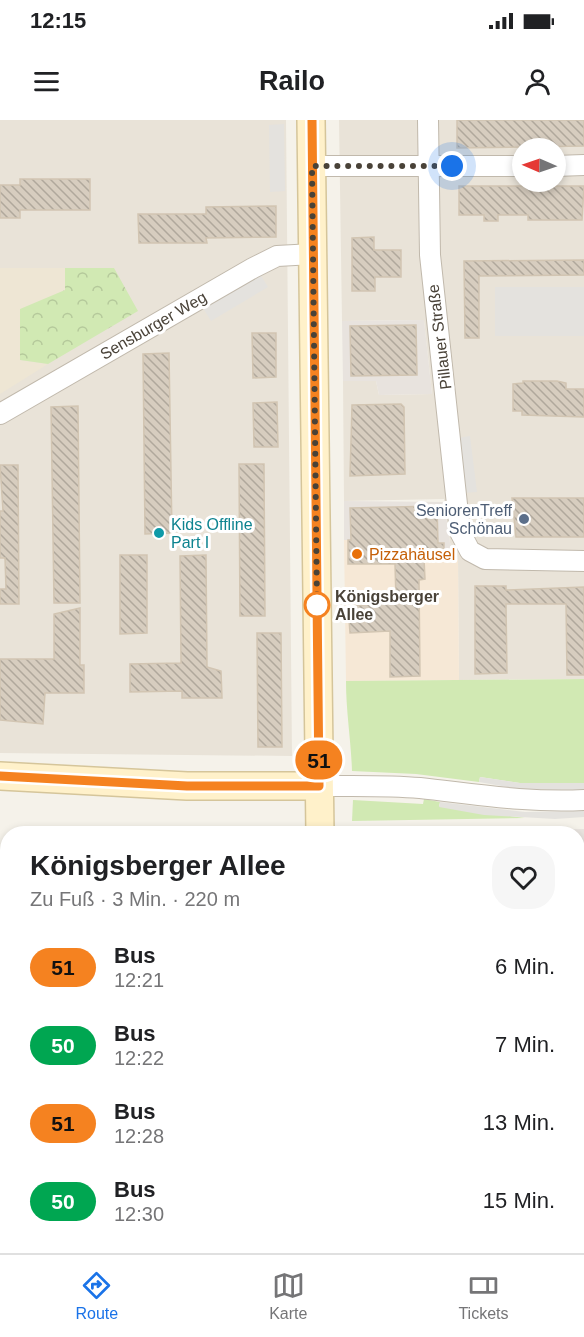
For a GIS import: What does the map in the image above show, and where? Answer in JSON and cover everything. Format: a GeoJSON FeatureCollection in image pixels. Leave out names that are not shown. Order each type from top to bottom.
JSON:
{"type":"FeatureCollection","features":[{"type":"Feature","properties":{"kind":"street"},"geometry":{"type":"LineString","coordinates":[[312,120],[320,826]]}},
{"type":"Feature","properties":{"kind":"street","name":"Pillauer Straße"},"geometry":{"type":"LineString","coordinates":[[428,120],[429,255],[460,532],[470,551],[485,559],[584,561]]}},
{"type":"Feature","properties":{"kind":"street"},"geometry":{"type":"LineString","coordinates":[[566,166],[584,165]]}},
{"type":"Feature","properties":{"kind":"street"},"geometry":{"type":"LineString","coordinates":[[312,166],[512,166]]}},
{"type":"Feature","properties":{"kind":"street","name":"Sensburger Weg"},"geometry":{"type":"LineString","coordinates":[[0,414],[261,264],[277,256],[312,254]]}},
{"type":"Feature","properties":{"kind":"street"},"geometry":{"type":"LineString","coordinates":[[0,776],[187,786],[399,786],[479,796],[553,801],[584,800]]}},
{"type":"Feature","properties":{"kind":"shaded area"},"geometry":{"type":"Polygon","coordinates":[[[0,120],[286,120],[292,756],[0,753],[0,120]]]}},
{"type":"Feature","properties":{"kind":"shaded area"},"geometry":{"type":"Polygon","coordinates":[[[339,120],[584,120],[584,679],[459,680],[458,559],[450,543],[444,499],[344,501],[343,381],[376,381],[379,395],[432,394],[424,320],[342,321],[339,120]]]}},
{"type":"Feature","properties":{"kind":"shaded area"},"geometry":{"type":"Polygon","coordinates":[[[284,124],[285,191],[270,192],[269,125],[284,124]]]}},
{"type":"Feature","properties":{"kind":"shaded area"},"geometry":{"type":"Polygon","coordinates":[[[0,268],[65,268],[65,290],[20,360],[48,364],[0,394],[0,268]]]}},
{"type":"Feature","properties":{"kind":"shaded area"},"geometry":{"type":"Polygon","coordinates":[[[260,274],[268,287],[211,321],[203,308],[260,274]]]}},
{"type":"Feature","properties":{"kind":"shaded area"},"geometry":{"type":"Polygon","coordinates":[[[495,287],[584,287],[584,336],[495,336],[495,287]]]}},
{"type":"Feature","properties":{"kind":"shaded area"},"geometry":{"type":"Polygon","coordinates":[[[424,320],[432,394],[379,395],[376,381],[343,381],[342,321],[424,320]]]}},
{"type":"Feature","properties":{"kind":"shaded area"},"geometry":{"type":"Polygon","coordinates":[[[470,436],[477,492],[464,493],[458,438],[470,436]]]}},
{"type":"Feature","properties":{"kind":"shaded area"},"geometry":{"type":"Polygon","coordinates":[[[344,501],[444,502],[450,543],[458,559],[370,559],[370,540],[344,540],[344,501]]]}},
{"type":"Feature","properties":{"kind":"shaded area"},"geometry":{"type":"Polygon","coordinates":[[[344,540],[370,540],[444,558],[458,559],[459,680],[346,681],[344,540]]]}},
{"type":"Feature","properties":{"kind":"shaded area"},"geometry":{"type":"Polygon","coordinates":[[[480,777],[520,783],[584,783],[584,791],[519,789],[479,782],[480,777]]]}},
{"type":"Feature","properties":{"kind":"shaded area"},"geometry":{"type":"Polygon","coordinates":[[[440,802],[525,812],[584,811],[584,817],[555,819],[484,815],[439,807],[440,802]]]}},
{"type":"Feature","properties":{"kind":"green space"},"geometry":{"type":"Polygon","coordinates":[[[65,268],[114,268],[138,311],[48,364],[20,360],[20,309],[65,290],[65,268]]]}},
{"type":"Feature","properties":{"kind":"green space"},"geometry":{"type":"Polygon","coordinates":[[[584,679],[584,783],[520,783],[480,777],[479,782],[416,774],[352,771],[346,681],[584,679]]]}},
{"type":"Feature","properties":{"kind":"green space"},"geometry":{"type":"Polygon","coordinates":[[[424,799],[440,802],[439,806],[525,818],[352,821],[353,800],[423,804],[424,799]]]}},
{"type":"Feature","properties":{"kind":"building"},"geometry":{"type":"Polygon","coordinates":[[[457,120],[584,120],[584,146],[566,146],[566,138],[512,138],[512,147],[457,148],[457,120]]]}},
{"type":"Feature","properties":{"kind":"building"},"geometry":{"type":"Polygon","coordinates":[[[20,179],[90,179],[90,210],[20,210],[20,218],[0,218],[0,185],[20,185],[20,179]]]}},
{"type":"Feature","properties":{"kind":"building"},"geometry":{"type":"Polygon","coordinates":[[[459,186],[512,186],[512,192],[566,192],[566,186],[584,186],[582,220],[528,220],[528,215],[498,215],[498,221],[484,221],[484,215],[459,215],[459,186]]]}},
{"type":"Feature","properties":{"kind":"building"},"geometry":{"type":"Polygon","coordinates":[[[276,206],[276,237],[206,238],[207,243],[139,243],[138,214],[206,214],[206,207],[276,206]]]}},
{"type":"Feature","properties":{"kind":"building"},"geometry":{"type":"Polygon","coordinates":[[[374,237],[374,250],[401,250],[401,277],[375,277],[375,291],[352,291],[352,238],[374,237]]]}},
{"type":"Feature","properties":{"kind":"building"},"geometry":{"type":"Polygon","coordinates":[[[584,260],[584,275],[479,276],[479,338],[465,338],[464,261],[584,260]]]}},
{"type":"Feature","properties":{"kind":"building"},"geometry":{"type":"Polygon","coordinates":[[[416,325],[417,375],[351,376],[350,326],[416,325]]]}},
{"type":"Feature","properties":{"kind":"building"},"geometry":{"type":"Polygon","coordinates":[[[252,333],[276,333],[276,377],[253,378],[252,333]]]}},
{"type":"Feature","properties":{"kind":"building"},"geometry":{"type":"Polygon","coordinates":[[[169,353],[172,533],[145,534],[143,354],[169,353]]]}},
{"type":"Feature","properties":{"kind":"building"},"geometry":{"type":"Polygon","coordinates":[[[523,381],[557,381],[566,383],[566,389],[584,389],[584,417],[522,415],[522,411],[513,411],[513,384],[523,383],[523,381]]]}},
{"type":"Feature","properties":{"kind":"building"},"geometry":{"type":"Polygon","coordinates":[[[277,402],[278,447],[254,447],[253,403],[277,402]]]}},
{"type":"Feature","properties":{"kind":"building"},"geometry":{"type":"Polygon","coordinates":[[[401,404],[404,407],[405,474],[350,476],[352,405],[401,404]]]}},
{"type":"Feature","properties":{"kind":"building"},"geometry":{"type":"Polygon","coordinates":[[[78,406],[80,603],[54,603],[51,407],[78,406]]]}},
{"type":"Feature","properties":{"kind":"building"},"geometry":{"type":"Polygon","coordinates":[[[239,464],[264,464],[265,616],[240,616],[239,464]]]}},
{"type":"Feature","properties":{"kind":"building"},"geometry":{"type":"Polygon","coordinates":[[[0,465],[18,465],[19,604],[0,604],[0,589],[6,589],[5,558],[0,558],[0,511],[3,511],[0,465]]]}},
{"type":"Feature","properties":{"kind":"building"},"geometry":{"type":"Polygon","coordinates":[[[512,498],[584,498],[584,537],[516,537],[512,498]]]}},
{"type":"Feature","properties":{"kind":"building"},"geometry":{"type":"Polygon","coordinates":[[[437,506],[438,543],[444,543],[444,558],[424,559],[425,579],[419,580],[420,676],[390,677],[390,631],[350,633],[348,606],[390,603],[390,600],[396,600],[395,564],[348,564],[348,540],[351,540],[350,508],[437,506]]]}},
{"type":"Feature","properties":{"kind":"building"},"geometry":{"type":"Polygon","coordinates":[[[120,555],[147,555],[147,633],[120,634],[120,555]]]}},
{"type":"Feature","properties":{"kind":"building"},"geometry":{"type":"Polygon","coordinates":[[[206,555],[207,667],[221,671],[222,698],[182,698],[182,691],[130,692],[130,664],[181,663],[180,556],[206,555]]]}},
{"type":"Feature","properties":{"kind":"building"},"geometry":{"type":"Polygon","coordinates":[[[475,586],[506,586],[506,590],[584,587],[584,675],[567,675],[566,604],[506,604],[507,673],[475,674],[475,586]]]}},
{"type":"Feature","properties":{"kind":"building"},"geometry":{"type":"Polygon","coordinates":[[[80,608],[80,665],[84,665],[84,693],[45,693],[43,724],[0,720],[0,659],[54,659],[54,614],[80,608]]]}},
{"type":"Feature","properties":{"kind":"building"},"geometry":{"type":"Polygon","coordinates":[[[257,633],[281,633],[282,747],[258,747],[257,633]]]}},
{"type":"Feature","properties":{"kind":"bus line","name":"51"},"geometry":{"type":"LineString","coordinates":[[0,776],[187,786],[270,784],[319,786],[312,120]]}},
{"type":"Feature","properties":{"kind":"place","name":"SeniorenTreff Schönau"},"geometry":{"type":"Point","coordinates":[524,519]}},
{"type":"Feature","properties":{"kind":"place","name":"Kids Offline Part I"},"geometry":{"type":"Point","coordinates":[159,533]}},
{"type":"Feature","properties":{"kind":"place","name":"Pizzahäusel"},"geometry":{"type":"Point","coordinates":[357,554]}},
{"type":"Feature","properties":{"kind":"place","name":"Königsberger Allee"},"geometry":{"type":"Point","coordinates":[317,605]}},
{"type":"Feature","properties":{"kind":"route"},"geometry":{"type":"LineString","coordinates":[[317,605],[312,166],[452,166]]}}]}
